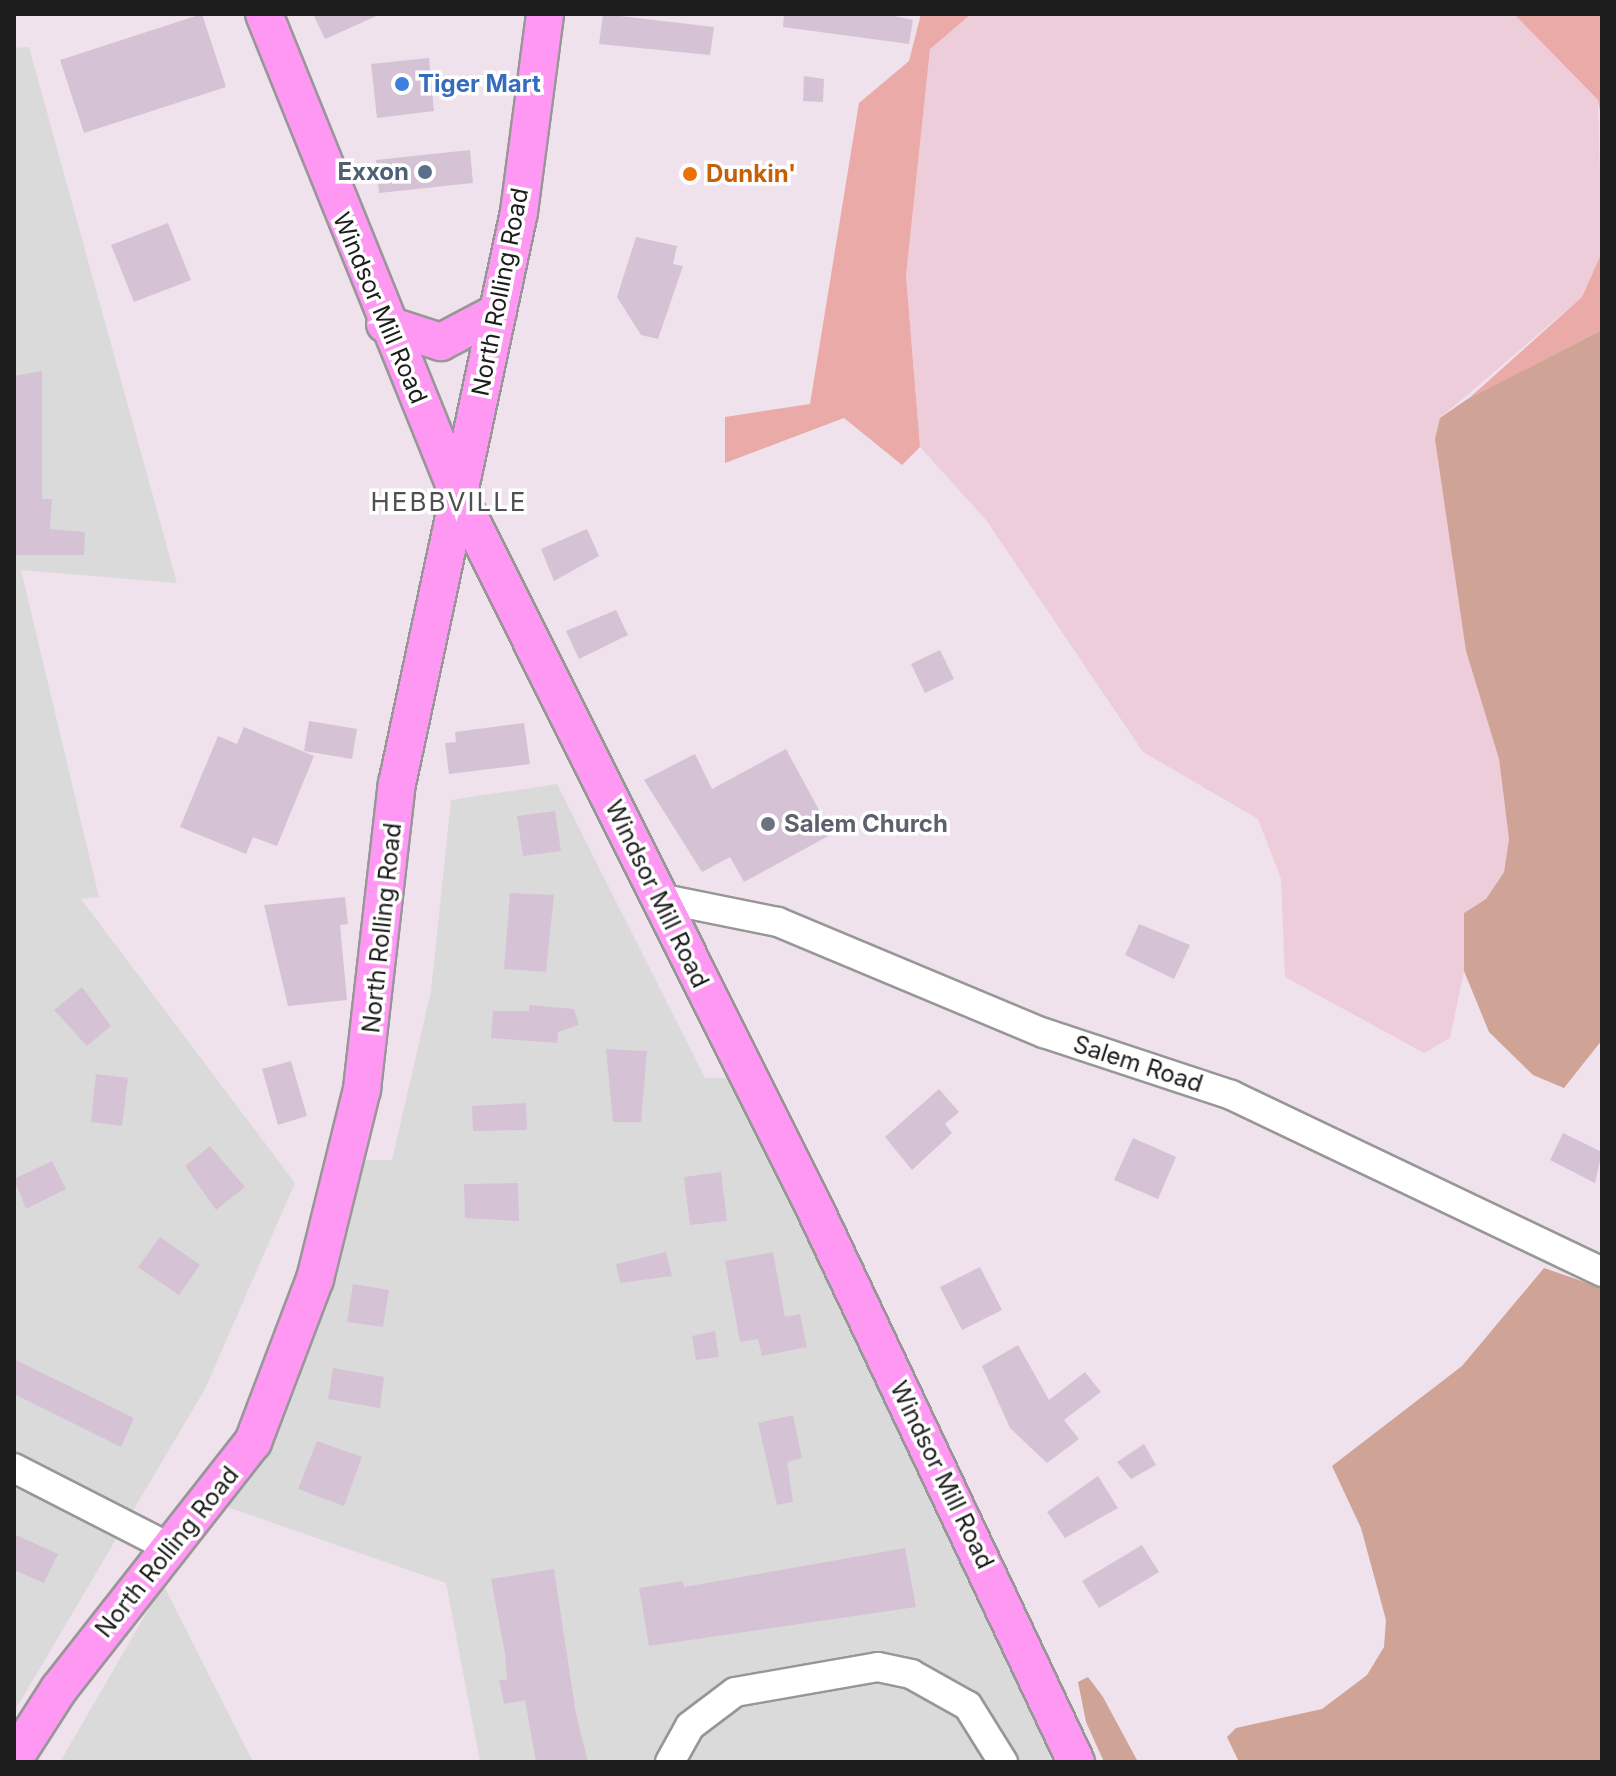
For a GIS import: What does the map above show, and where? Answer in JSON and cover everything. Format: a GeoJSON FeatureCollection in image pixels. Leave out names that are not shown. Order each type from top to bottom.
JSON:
{"type":"FeatureCollection","features":[{"type":"Feature","properties":{"kind":"main road","name":"Windsor Mill Road"},"geometry":{"type":"LineString","coordinates":[[264,14],[385,324],[458,494],[659,898],[1076,1762]]}},
{"type":"Feature","properties":{"kind":"main road","name":"North Rolling Road"},"geometry":{"type":"LineString","coordinates":[[14,1759],[59,1689],[253,1442],[315,1279],[362,1089],[397,784],[498,312],[545,14]]}},
{"type":"Feature","properties":{"kind":"main road"},"geometry":{"type":"LineString","coordinates":[[385,324],[441,342],[498,312]]}},
{"type":"Feature","properties":{"kind":"street","name":"Salem Road"},"geometry":{"type":"LineString","coordinates":[[659,898],[778,922],[1044,1033],[1231,1095],[1602,1272]]}},
{"type":"Feature","properties":{"kind":"street"},"geometry":{"type":"LineString","coordinates":[[14,1468],[90,1501],[172,1549]]}},
{"type":"Feature","properties":{"kind":"street"},"geometry":{"type":"LineString","coordinates":[[670,1762],[690,1726],[735,1692],[878,1667],[911,1674],[968,1706],[1003,1762]]}},
{"type":"Feature","properties":{"kind":"shaded area"},"geometry":{"type":"Polygon","coordinates":[[[921,14],[971,14],[930,49],[906,276],[920,447],[902,465],[844,418],[725,463],[725,417],[810,404],[859,103],[909,61],[921,14]]]}},
{"type":"Feature","properties":{"kind":"shaded area"},"geometry":{"type":"Polygon","coordinates":[[[971,14],[1514,14],[1598,100],[1602,252],[1582,297],[1440,418],[1466,651],[1499,759],[1509,839],[1504,872],[1486,899],[1464,913],[1464,971],[1450,1038],[1424,1053],[1285,977],[1281,879],[1258,819],[1143,752],[986,520],[920,447],[906,276],[930,48],[971,14]]]}},
{"type":"Feature","properties":{"kind":"shaded area"},"geometry":{"type":"Polygon","coordinates":[[[1514,14],[1602,14],[1602,122],[1598,100],[1514,14]]]}},
{"type":"Feature","properties":{"kind":"shaded area"},"geometry":{"type":"Polygon","coordinates":[[[29,47],[177,583],[21,570],[99,897],[81,899],[295,1183],[205,1389],[14,1712],[14,48],[29,47]]]}},
{"type":"Feature","properties":{"kind":"shaded area"},"geometry":{"type":"Polygon","coordinates":[[[1602,252],[1602,330],[1467,400],[1582,297],[1602,252]]]}},
{"type":"Feature","properties":{"kind":"shaded area"},"geometry":{"type":"Polygon","coordinates":[[[1602,330],[1602,1040],[1564,1088],[1533,1075],[1489,1032],[1464,971],[1464,913],[1486,899],[1504,872],[1509,839],[1499,759],[1466,651],[1435,439],[1440,418],[1466,400],[1602,330]]]}},
{"type":"Feature","properties":{"kind":"shaded area"},"geometry":{"type":"Polygon","coordinates":[[[557,784],[705,1078],[732,1078],[1053,1762],[480,1762],[446,1583],[227,1507],[298,1376],[361,1160],[392,1160],[431,991],[451,800],[557,784]]]}},
{"type":"Feature","properties":{"kind":"shaded area"},"geometry":{"type":"Polygon","coordinates":[[[1544,1268],[1602,1288],[1602,1762],[1239,1762],[1227,1737],[1236,1728],[1322,1709],[1367,1675],[1384,1647],[1386,1620],[1361,1528],[1332,1466],[1462,1366],[1544,1268]]]}},
{"type":"Feature","properties":{"kind":"shaded area"},"geometry":{"type":"Polygon","coordinates":[[[163,1584],[253,1762],[60,1762],[163,1584]]]}},
{"type":"Feature","properties":{"kind":"shaded area"},"geometry":{"type":"Polygon","coordinates":[[[1088,1677],[1103,1697],[1138,1762],[1104,1762],[1086,1722],[1078,1682],[1088,1677]]]}},
{"type":"Feature","properties":{"kind":"building"},"geometry":{"type":"Polygon","coordinates":[[[202,14],[226,87],[84,133],[60,60],[202,14]]]}},
{"type":"Feature","properties":{"kind":"building"},"geometry":{"type":"Polygon","coordinates":[[[313,14],[381,14],[325,39],[313,14]]]}},
{"type":"Feature","properties":{"kind":"building"},"geometry":{"type":"Polygon","coordinates":[[[603,14],[714,27],[710,55],[599,44],[603,14]]]}},
{"type":"Feature","properties":{"kind":"building"},"geometry":{"type":"Polygon","coordinates":[[[784,14],[885,14],[913,20],[909,44],[783,27],[784,14]]]}},
{"type":"Feature","properties":{"kind":"building"},"geometry":{"type":"Polygon","coordinates":[[[429,58],[434,111],[377,118],[371,64],[429,58]]]}},
{"type":"Feature","properties":{"kind":"building"},"geometry":{"type":"Polygon","coordinates":[[[804,76],[824,79],[823,102],[803,101],[804,76]]]}},
{"type":"Feature","properties":{"kind":"building","name":"Exxon"},"geometry":{"type":"Polygon","coordinates":[[[470,150],[473,183],[379,193],[376,160],[470,150]]]}},
{"type":"Feature","properties":{"kind":"building"},"geometry":{"type":"Polygon","coordinates":[[[168,223],[191,280],[134,302],[111,245],[168,223]]]}},
{"type":"Feature","properties":{"kind":"building"},"geometry":{"type":"Polygon","coordinates":[[[636,237],[677,246],[673,264],[683,266],[658,339],[641,335],[617,297],[636,237]]]}},
{"type":"Feature","properties":{"kind":"building"},"geometry":{"type":"Polygon","coordinates":[[[42,371],[42,499],[52,499],[50,529],[85,532],[84,555],[14,555],[14,376],[42,371]]]}},
{"type":"Feature","properties":{"kind":"building"},"geometry":{"type":"Polygon","coordinates":[[[587,529],[599,556],[554,581],[541,549],[587,529]]]}},
{"type":"Feature","properties":{"kind":"building"},"geometry":{"type":"Polygon","coordinates":[[[616,610],[628,635],[579,659],[566,631],[616,610]]]}},
{"type":"Feature","properties":{"kind":"building"},"geometry":{"type":"Polygon","coordinates":[[[940,650],[954,679],[925,693],[911,664],[940,650]]]}},
{"type":"Feature","properties":{"kind":"building"},"geometry":{"type":"Polygon","coordinates":[[[309,721],[357,729],[352,759],[304,751],[309,721]]]}},
{"type":"Feature","properties":{"kind":"building"},"geometry":{"type":"Polygon","coordinates":[[[524,723],[530,764],[449,774],[445,743],[456,742],[455,732],[524,723]]]}},
{"type":"Feature","properties":{"kind":"building"},"geometry":{"type":"Polygon","coordinates":[[[244,727],[314,756],[277,846],[253,837],[246,854],[180,827],[218,736],[237,744],[244,727]]]}},
{"type":"Feature","properties":{"kind":"building","name":"Salem Church"},"geometry":{"type":"Polygon","coordinates":[[[786,749],[832,834],[744,882],[730,857],[702,872],[644,780],[695,754],[712,789],[786,749]]]}},
{"type":"Feature","properties":{"kind":"building"},"geometry":{"type":"Polygon","coordinates":[[[555,811],[561,851],[523,856],[517,816],[555,811]]]}},
{"type":"Feature","properties":{"kind":"building"},"geometry":{"type":"Polygon","coordinates":[[[510,893],[554,895],[546,972],[504,969],[510,893]]]}},
{"type":"Feature","properties":{"kind":"building"},"geometry":{"type":"Polygon","coordinates":[[[345,897],[348,924],[340,925],[347,1000],[288,1006],[264,905],[345,897]]]}},
{"type":"Feature","properties":{"kind":"building"},"geometry":{"type":"Polygon","coordinates":[[[1139,924],[1190,945],[1174,979],[1125,955],[1139,924]]]}},
{"type":"Feature","properties":{"kind":"building"},"geometry":{"type":"Polygon","coordinates":[[[82,987],[111,1026],[87,1046],[54,1010],[82,987]]]}},
{"type":"Feature","properties":{"kind":"building"},"geometry":{"type":"Polygon","coordinates":[[[529,1005],[574,1009],[579,1025],[558,1032],[557,1043],[491,1038],[493,1011],[529,1011],[529,1005]]]}},
{"type":"Feature","properties":{"kind":"building"},"geometry":{"type":"Polygon","coordinates":[[[606,1049],[647,1051],[641,1122],[613,1122],[606,1049]]]}},
{"type":"Feature","properties":{"kind":"building"},"geometry":{"type":"Polygon","coordinates":[[[291,1061],[307,1116],[278,1125],[262,1069],[291,1061]]]}},
{"type":"Feature","properties":{"kind":"building"},"geometry":{"type":"Polygon","coordinates":[[[96,1074],[128,1078],[122,1126],[91,1122],[96,1074]]]}},
{"type":"Feature","properties":{"kind":"building"},"geometry":{"type":"Polygon","coordinates":[[[939,1089],[959,1112],[945,1124],[952,1133],[912,1170],[885,1137],[939,1089]]]}},
{"type":"Feature","properties":{"kind":"building"},"geometry":{"type":"Polygon","coordinates":[[[526,1103],[527,1130],[473,1131],[472,1106],[526,1103]]]}},
{"type":"Feature","properties":{"kind":"building"},"geometry":{"type":"Polygon","coordinates":[[[1563,1133],[1602,1152],[1595,1183],[1550,1160],[1563,1133]]]}},
{"type":"Feature","properties":{"kind":"building"},"geometry":{"type":"Polygon","coordinates":[[[1133,1138],[1176,1157],[1158,1199],[1114,1180],[1133,1138]]]}},
{"type":"Feature","properties":{"kind":"building"},"geometry":{"type":"Polygon","coordinates":[[[210,1146],[245,1187],[216,1210],[185,1166],[210,1146]]]}},
{"type":"Feature","properties":{"kind":"building"},"geometry":{"type":"Polygon","coordinates":[[[52,1161],[66,1189],[26,1209],[14,1179],[52,1161]]]}},
{"type":"Feature","properties":{"kind":"building"},"geometry":{"type":"Polygon","coordinates":[[[721,1172],[727,1221],[690,1225],[684,1177],[721,1172]]]}},
{"type":"Feature","properties":{"kind":"building"},"geometry":{"type":"Polygon","coordinates":[[[518,1183],[519,1221],[465,1218],[464,1184],[518,1183]]]}},
{"type":"Feature","properties":{"kind":"building"},"geometry":{"type":"Polygon","coordinates":[[[160,1237],[200,1265],[179,1295],[138,1267],[160,1237]]]}},
{"type":"Feature","properties":{"kind":"building"},"geometry":{"type":"Polygon","coordinates":[[[666,1252],[672,1276],[620,1283],[616,1264],[666,1252]]]}},
{"type":"Feature","properties":{"kind":"building"},"geometry":{"type":"Polygon","coordinates":[[[773,1252],[785,1317],[800,1314],[807,1347],[762,1356],[758,1339],[740,1342],[725,1261],[773,1252]]]}},
{"type":"Feature","properties":{"kind":"building"},"geometry":{"type":"Polygon","coordinates":[[[980,1267],[1002,1310],[962,1330],[940,1287],[980,1267]]]}},
{"type":"Feature","properties":{"kind":"building"},"geometry":{"type":"Polygon","coordinates":[[[353,1284],[389,1290],[383,1327],[347,1322],[353,1284]]]}},
{"type":"Feature","properties":{"kind":"building"},"geometry":{"type":"Polygon","coordinates":[[[715,1331],[719,1357],[696,1360],[692,1336],[715,1331]]]}},
{"type":"Feature","properties":{"kind":"building"},"geometry":{"type":"Polygon","coordinates":[[[1018,1345],[1049,1400],[1085,1372],[1101,1392],[1064,1420],[1079,1439],[1047,1463],[1010,1428],[982,1366],[1018,1345]]]}},
{"type":"Feature","properties":{"kind":"building"},"geometry":{"type":"Polygon","coordinates":[[[14,1359],[134,1418],[121,1447],[14,1394],[14,1359]]]}},
{"type":"Feature","properties":{"kind":"building"},"geometry":{"type":"Polygon","coordinates":[[[333,1368],[384,1377],[380,1408],[328,1399],[333,1368]]]}},
{"type":"Feature","properties":{"kind":"building"},"geometry":{"type":"Polygon","coordinates":[[[793,1415],[802,1458],[787,1462],[793,1502],[777,1505],[758,1423],[793,1415]]]}},
{"type":"Feature","properties":{"kind":"building"},"geometry":{"type":"Polygon","coordinates":[[[317,1441],[362,1457],[344,1506],[298,1489],[317,1441]]]}},
{"type":"Feature","properties":{"kind":"building"},"geometry":{"type":"Polygon","coordinates":[[[1144,1444],[1156,1465],[1131,1479],[1117,1462],[1144,1444]]]}},
{"type":"Feature","properties":{"kind":"building"},"geometry":{"type":"Polygon","coordinates":[[[1098,1476],[1118,1508],[1065,1538],[1047,1512],[1098,1476]]]}},
{"type":"Feature","properties":{"kind":"building"},"geometry":{"type":"Polygon","coordinates":[[[14,1534],[58,1554],[44,1583],[14,1570],[14,1534]]]}},
{"type":"Feature","properties":{"kind":"building"},"geometry":{"type":"Polygon","coordinates":[[[1142,1545],[1159,1572],[1099,1608],[1082,1581],[1142,1545]]]}},
{"type":"Feature","properties":{"kind":"building"},"geometry":{"type":"Polygon","coordinates":[[[905,1548],[916,1607],[649,1646],[639,1588],[683,1581],[684,1587],[905,1548]]]}},
{"type":"Feature","properties":{"kind":"building"},"geometry":{"type":"Polygon","coordinates":[[[554,1569],[576,1714],[588,1762],[536,1762],[525,1700],[504,1704],[499,1680],[507,1680],[505,1654],[491,1579],[554,1569]]]}},
{"type":"Feature","properties":{"kind":"place","name":"Tiger Mart"},"geometry":{"type":"Point","coordinates":[402,84]}},
{"type":"Feature","properties":{"kind":"place","name":"Exxon"},"geometry":{"type":"Point","coordinates":[425,172]}},
{"type":"Feature","properties":{"kind":"place","name":"Dunkin'"},"geometry":{"type":"Point","coordinates":[690,174]}},
{"type":"Feature","properties":{"kind":"place","name":"Salem Church"},"geometry":{"type":"Point","coordinates":[768,824]}},
{"type":"Feature","properties":{"kind":"district","name":"HEBBVILLE"},"geometry":{"type":"Point","coordinates":[449,502]}}]}
